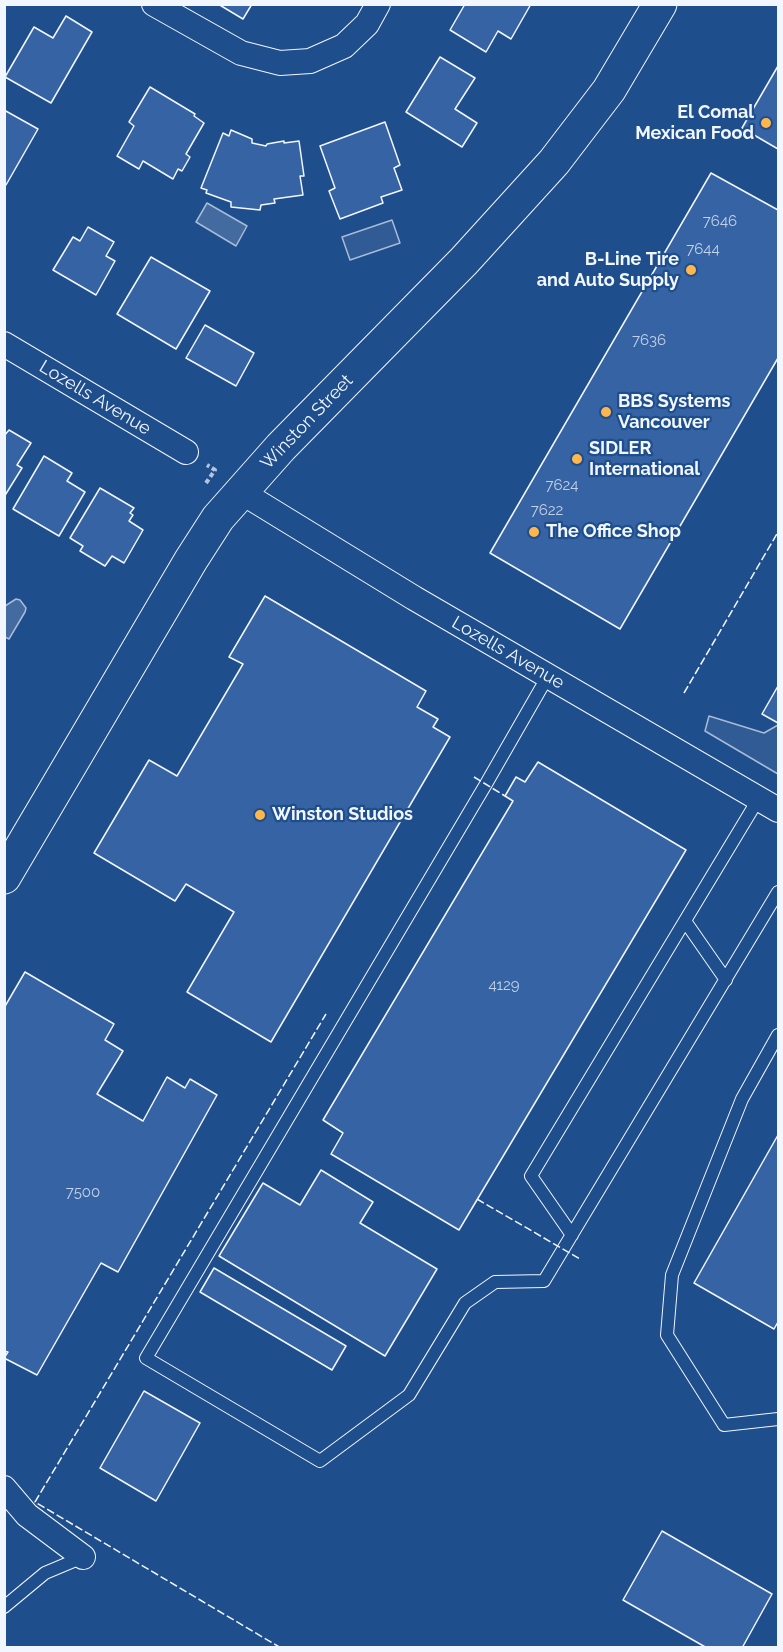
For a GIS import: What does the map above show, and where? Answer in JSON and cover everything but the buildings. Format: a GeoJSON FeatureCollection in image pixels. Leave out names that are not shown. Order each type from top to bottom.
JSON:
{"type":"FeatureCollection","features":[{"type":"Feature","properties":{"kind":"street"},"geometry":{"type":"LineString","coordinates":[[154,4],[241,53],[280,63],[310,61],[344,46],[367,24],[378,4]]}},
{"type":"Feature","properties":{"kind":"street","name":"Winston Street"},"geometry":{"type":"LineString","coordinates":[[4,876],[218,518],[281,447],[464,261],[554,162],[609,90],[660,4]]}},
{"type":"Feature","properties":{"kind":"street","name":"Lozells Avenue"},"geometry":{"type":"LineString","coordinates":[[4,344],[186,453]]}},
{"type":"Feature","properties":{"kind":"street","name":"Lozells Avenue"},"geometry":{"type":"LineString","coordinates":[[241,492],[414,598],[769,804]]}},
{"type":"Feature","properties":{"kind":"street"},"geometry":{"type":"LineString","coordinates":[[4,1488],[27,1515],[83,1557]]}},
{"type":"Feature","properties":{"kind":"lane"},"geometry":{"type":"LineString","coordinates":[[548,676],[480,795],[146,1358],[320,1461],[409,1395],[465,1303],[495,1282],[544,1281],[778,892]]}},
{"type":"Feature","properties":{"kind":"lane"},"geometry":{"type":"LineString","coordinates":[[572,1235],[531,1176],[685,921],[769,804]]}},
{"type":"Feature","properties":{"kind":"lane"},"geometry":{"type":"LineString","coordinates":[[685,921],[726,980]]}},
{"type":"Feature","properties":{"kind":"lane"},"geometry":{"type":"LineString","coordinates":[[778,1035],[742,1099],[672,1275],[667,1335],[724,1425],[778,1419]]}},
{"type":"Feature","properties":{"kind":"lane"},"geometry":{"type":"LineString","coordinates":[[4,1607],[45,1573],[83,1557]]}},
{"type":"Feature","properties":{"kind":"path"},"geometry":{"type":"LineString","coordinates":[[186,453],[215,470],[202,488]]}},
{"type":"Feature","properties":{"kind":"shaded area"},"geometry":{"type":"Polygon","coordinates":[[[207,203],[247,226],[236,246],[196,222],[207,203]]]}},
{"type":"Feature","properties":{"kind":"shaded area"},"geometry":{"type":"Polygon","coordinates":[[[392,220],[400,243],[350,260],[342,237],[392,220]]]}},
{"type":"Feature","properties":{"kind":"shaded area"},"geometry":{"type":"Polygon","coordinates":[[[16,599],[20,600],[26,608],[9,639],[5,637],[5,606],[16,599]]]}},
{"type":"Feature","properties":{"kind":"shaded area"},"geometry":{"type":"Polygon","coordinates":[[[709,716],[764,733],[778,725],[778,774],[705,731],[709,716]]]}},
{"type":"Feature","properties":{"kind":"fence"},"geometry":{"type":"LineString","coordinates":[[684,693],[778,532]]}},
{"type":"Feature","properties":{"kind":"fence"},"geometry":{"type":"LineString","coordinates":[[474,777],[505,796]]}},
{"type":"Feature","properties":{"kind":"fence"},"geometry":{"type":"LineString","coordinates":[[281,1648],[35,1502],[326,1014]]}},
{"type":"Feature","properties":{"kind":"fence"},"geometry":{"type":"LineString","coordinates":[[477,1199],[580,1259]]}},
{"type":"Feature","properties":{"kind":"place","name":"El Comal Mexican Food"},"geometry":{"type":"Point","coordinates":[766,123]}},
{"type":"Feature","properties":{"kind":"place","name":"B-Line Tire and Auto Supply"},"geometry":{"type":"Point","coordinates":[691,270]}},
{"type":"Feature","properties":{"kind":"place","name":"BBS Systems Vancouver"},"geometry":{"type":"Point","coordinates":[606,412]}},
{"type":"Feature","properties":{"kind":"place","name":"SIDLER International"},"geometry":{"type":"Point","coordinates":[577,459]}},
{"type":"Feature","properties":{"kind":"place","name":"The Office Shop"},"geometry":{"type":"Point","coordinates":[534,532]}},
{"type":"Feature","properties":{"kind":"place","name":"Winston Studios"},"geometry":{"type":"Point","coordinates":[260,815]}}]}
